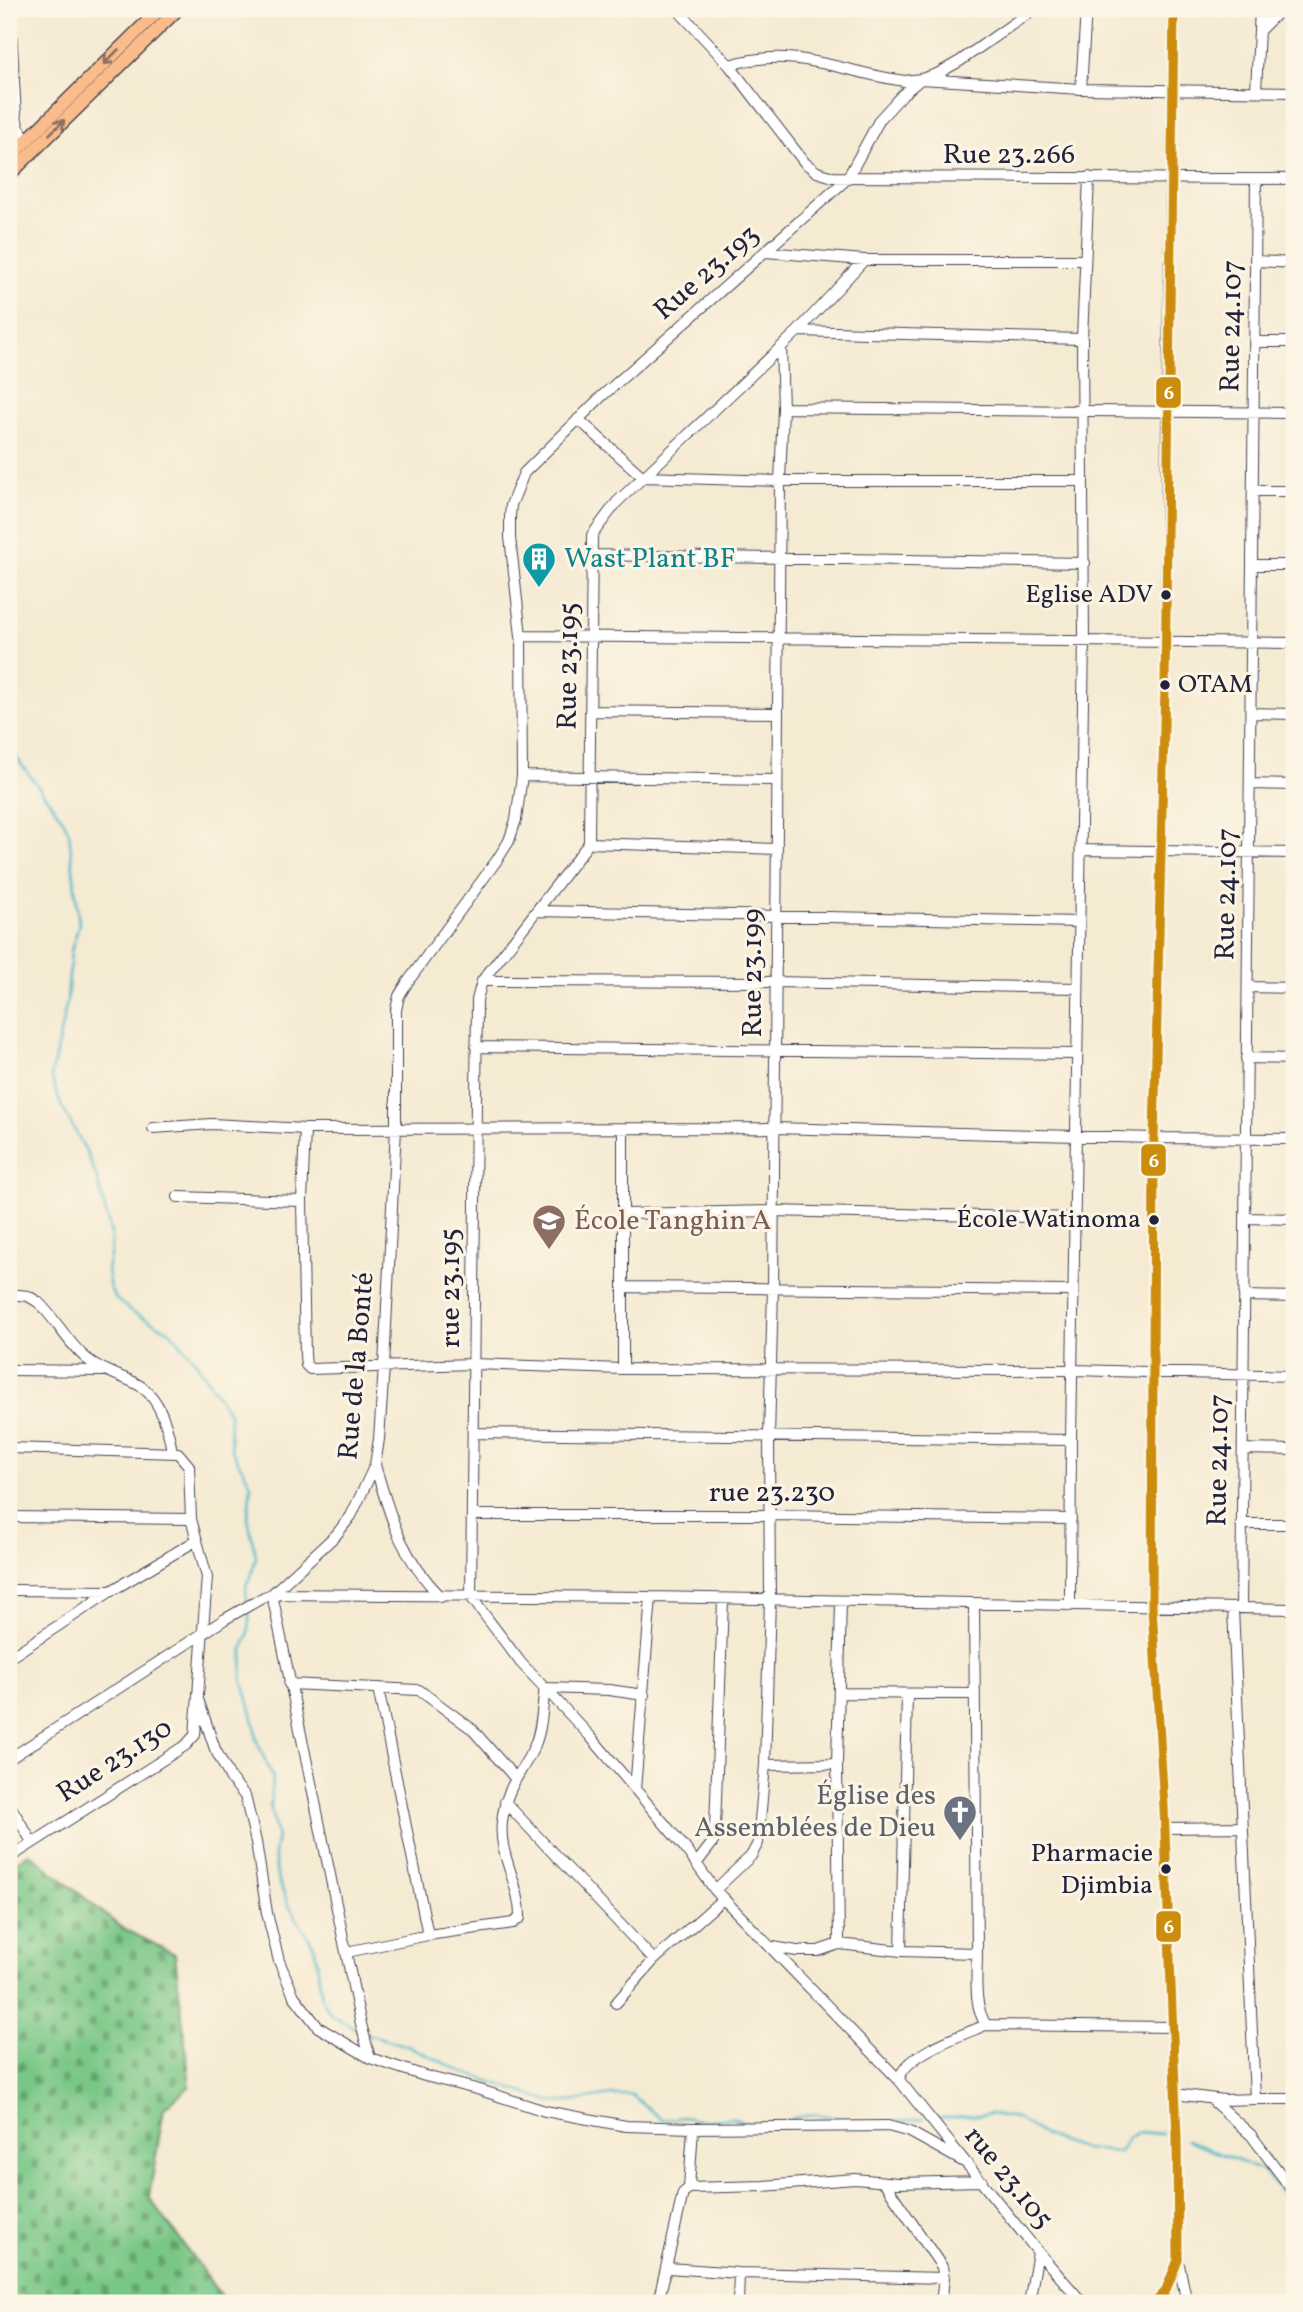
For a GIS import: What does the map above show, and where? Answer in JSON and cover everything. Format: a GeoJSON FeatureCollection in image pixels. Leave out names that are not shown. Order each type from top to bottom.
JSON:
{"type":"FeatureCollection","features":[{"type":"Feature","properties":{"kind":"main road"},"geometry":{"type":"LineString","coordinates":[[9,158],[160,9]]}},
{"type":"Feature","properties":{"kind":"main road"},"geometry":{"type":"LineString","coordinates":[[9,175],[178,9]]}},
{"type":"Feature","properties":{"kind":"street"},"geometry":{"type":"LineString","coordinates":[[10,9],[16,117],[27,140]]}},
{"type":"Feature","properties":{"kind":"street","name":"Rue 23.266"},"geometry":{"type":"LineString","coordinates":[[677,9],[729,65],[805,163],[817,172],[833,177],[1294,179]]}},
{"type":"Feature","properties":{"kind":"street"},"geometry":{"type":"LineString","coordinates":[[729,65],[751,58],[791,56],[893,79],[921,79],[937,74],[960,61],[1034,9]]}},
{"type":"Feature","properties":{"kind":"street"},"geometry":{"type":"LineString","coordinates":[[1081,89],[1086,9]]}},
{"type":"Feature","properties":{"kind":"street"},"geometry":{"type":"LineString","coordinates":[[1174,9],[1166,640],[1154,1138],[1152,1607],[1165,1828],[1178,2260],[1187,2303]]}},
{"type":"Feature","properties":{"kind":"street"},"geometry":{"type":"LineString","coordinates":[[1256,91],[1260,9]]}},
{"type":"Feature","properties":{"kind":"street"},"geometry":{"type":"LineString","coordinates":[[1261,29],[1281,9]]}},
{"type":"Feature","properties":{"kind":"street"},"geometry":{"type":"LineString","coordinates":[[921,79],[1081,89],[1294,92]]}},
{"type":"Feature","properties":{"kind":"street","name":"Rue 23.193"},"geometry":{"type":"LineString","coordinates":[[515,495],[524,473],[579,419],[846,179],[880,119],[921,79]]}},
{"type":"Feature","properties":{"kind":"street"},"geometry":{"type":"LineString","coordinates":[[1070,1606],[1070,1440],[1084,640],[1082,339],[1089,177]]}},
{"type":"Feature","properties":{"kind":"street","name":"Rue 24.107"},"geometry":{"type":"LineString","coordinates":[[1255,2099],[1237,1609],[1247,1218],[1245,1138],[1249,987],[1256,179]]}},
{"type":"Feature","properties":{"kind":"street"},"geometry":{"type":"LineString","coordinates":[[766,251],[864,260],[1084,260]]}},
{"type":"Feature","properties":{"kind":"street","name":"Rue 23.195"},"geometry":{"type":"LineString","coordinates":[[589,843],[594,530],[617,502],[798,331],[864,260]]}},
{"type":"Feature","properties":{"kind":"street"},"geometry":{"type":"LineString","coordinates":[[1256,261],[1294,262]]}},
{"type":"Feature","properties":{"kind":"street"},"geometry":{"type":"LineString","coordinates":[[798,331],[1082,339]]}},
{"type":"Feature","properties":{"kind":"street"},"geometry":{"type":"LineString","coordinates":[[1255,342],[1294,342]]}},
{"type":"Feature","properties":{"kind":"street","name":"Rue 23.199"},"geometry":{"type":"LineString","coordinates":[[715,1890],[751,1856],[758,1843],[765,1765],[771,1515],[769,1437],[783,408],[781,347]]}},
{"type":"Feature","properties":{"kind":"street"},"geometry":{"type":"LineString","coordinates":[[783,408],[1294,413]]}},
{"type":"Feature","properties":{"kind":"street"},"geometry":{"type":"LineString","coordinates":[[579,419],[643,477],[780,481],[1083,481]]}},
{"type":"Feature","properties":{"kind":"street"},"geometry":{"type":"LineString","coordinates":[[1253,491],[1294,491]]}},
{"type":"Feature","properties":{"kind":"street","name":"Rue de la Bonté"},"geometry":{"type":"LineString","coordinates":[[9,1759],[204,1632],[268,1595],[336,1535],[351,1516],[375,1465],[384,1366],[396,1128],[395,1030],[399,996],[509,841],[516,820],[522,776],[521,636],[510,537],[511,505],[515,495]]}},
{"type":"Feature","properties":{"kind":"street"},"geometry":{"type":"LineString","coordinates":[[593,555],[1084,563]]}},
{"type":"Feature","properties":{"kind":"street"},"geometry":{"type":"LineString","coordinates":[[1253,565],[1294,565]]}},
{"type":"Feature","properties":{"kind":"street"},"geometry":{"type":"LineString","coordinates":[[521,636],[1294,643]]}},
{"type":"Feature","properties":{"kind":"street"},"geometry":{"type":"LineString","coordinates":[[590,711],[778,713]]}},
{"type":"Feature","properties":{"kind":"street"},"geometry":{"type":"LineString","coordinates":[[1251,713],[1294,714]]}},
{"type":"Feature","properties":{"kind":"street"},"geometry":{"type":"LineString","coordinates":[[522,776],[777,780]]}},
{"type":"Feature","properties":{"kind":"street"},"geometry":{"type":"LineString","coordinates":[[1251,784],[1294,785]]}},
{"type":"Feature","properties":{"kind":"street"},"geometry":{"type":"LineString","coordinates":[[482,981],[589,843],[776,849]]}},
{"type":"Feature","properties":{"kind":"street"},"geometry":{"type":"LineString","coordinates":[[1082,850],[1294,853]]}},
{"type":"Feature","properties":{"kind":"street"},"geometry":{"type":"LineString","coordinates":[[537,911],[1079,922]]}},
{"type":"Feature","properties":{"kind":"street"},"geometry":{"type":"LineString","coordinates":[[482,981],[775,982],[1077,988]]}},
{"type":"Feature","properties":{"kind":"street","name":"rue 23.195"},"geometry":{"type":"LineString","coordinates":[[471,1597],[476,1047],[477,1000],[482,981]]}},
{"type":"Feature","properties":{"kind":"street"},"geometry":{"type":"LineString","coordinates":[[1249,987],[1294,988]]}},
{"type":"Feature","properties":{"kind":"street"},"geometry":{"type":"LineString","coordinates":[[476,1047],[1077,1055]]}},
{"type":"Feature","properties":{"kind":"street"},"geometry":{"type":"LineString","coordinates":[[1247,1058],[1294,1059]]}},
{"type":"Feature","properties":{"kind":"street"},"geometry":{"type":"LineString","coordinates":[[153,1128],[212,1124],[305,1129],[773,1128],[1294,1139]]}},
{"type":"Feature","properties":{"kind":"street"},"geometry":{"type":"LineString","coordinates":[[305,1129],[302,1201],[306,1365],[317,1371],[473,1364],[623,1369],[1073,1370],[1294,1376]]}},
{"type":"Feature","properties":{"kind":"street"},"geometry":{"type":"LineString","coordinates":[[623,1129],[623,1369]]}},
{"type":"Feature","properties":{"kind":"street"},"geometry":{"type":"LineString","coordinates":[[178,1197],[302,1201]]}},
{"type":"Feature","properties":{"kind":"street"},"geometry":{"type":"LineString","coordinates":[[625,1214],[772,1211],[1074,1218]]}},
{"type":"Feature","properties":{"kind":"street"},"geometry":{"type":"LineString","coordinates":[[1247,1218],[1294,1219]]}},
{"type":"Feature","properties":{"kind":"street"},"geometry":{"type":"LineString","coordinates":[[623,1287],[1073,1291]]}},
{"type":"Feature","properties":{"kind":"street"},"geometry":{"type":"LineString","coordinates":[[9,1294],[28,1296],[38,1302],[81,1354],[106,1371]]}},
{"type":"Feature","properties":{"kind":"street"},"geometry":{"type":"LineString","coordinates":[[1244,1296],[1294,1297]]}},
{"type":"Feature","properties":{"kind":"street"},"geometry":{"type":"LineString","coordinates":[[9,1370],[106,1371]]}},
{"type":"Feature","properties":{"kind":"street","name":"Rue 23.130"},"geometry":{"type":"LineString","coordinates":[[9,1858],[186,1745],[197,1729],[207,1577],[191,1519],[189,1466],[174,1452],[156,1401],[150,1394],[133,1382],[106,1371]]}},
{"type":"Feature","properties":{"kind":"street"},"geometry":{"type":"LineString","coordinates":[[473,1433],[1070,1440]]}},
{"type":"Feature","properties":{"kind":"street"},"geometry":{"type":"LineString","coordinates":[[9,1448],[174,1452]]}},
{"type":"Feature","properties":{"kind":"street"},"geometry":{"type":"LineString","coordinates":[[1243,1449],[1294,1450]]}},
{"type":"Feature","properties":{"kind":"street"},"geometry":{"type":"LineString","coordinates":[[375,1465],[405,1552],[441,1597]]}},
{"type":"Feature","properties":{"kind":"street","name":"rue 23.230"},"geometry":{"type":"LineString","coordinates":[[472,1515],[771,1515],[1071,1520]]}},
{"type":"Feature","properties":{"kind":"street"},"geometry":{"type":"LineString","coordinates":[[9,1517],[191,1519]]}},
{"type":"Feature","properties":{"kind":"street"},"geometry":{"type":"LineString","coordinates":[[1241,1524],[1294,1524]]}},
{"type":"Feature","properties":{"kind":"street"},"geometry":{"type":"LineString","coordinates":[[9,1658],[111,1591],[197,1540]]}},
{"type":"Feature","properties":{"kind":"street"},"geometry":{"type":"LineString","coordinates":[[9,1590],[111,1591]]}},
{"type":"Feature","properties":{"kind":"street"},"geometry":{"type":"LineString","coordinates":[[368,2053],[268,1595],[651,1597],[1294,1609]]}},
{"type":"Feature","properties":{"kind":"street","name":"rue 23.105"},"geometry":{"type":"LineString","coordinates":[[471,1597],[521,1663],[590,1736],[715,1890],[899,2080],[1038,2252],[1083,2303]]}},
{"type":"Feature","properties":{"kind":"street"},"geometry":{"type":"LineString","coordinates":[[635,1789],[645,1695],[651,1597]]}},
{"type":"Feature","properties":{"kind":"street"},"geometry":{"type":"LineString","coordinates":[[696,1864],[713,1842],[715,1829],[723,1599]]}},
{"type":"Feature","properties":{"kind":"street"},"geometry":{"type":"LineString","coordinates":[[839,1944],[836,1764],[841,1602]]}},
{"type":"Feature","properties":{"kind":"street"},"geometry":{"type":"LineString","coordinates":[[974,1604],[978,2010],[986,2025]]}},
{"type":"Feature","properties":{"kind":"street"},"geometry":{"type":"LineString","coordinates":[[289,1684],[412,1688],[425,1693],[472,1729],[515,1778]]}},
{"type":"Feature","properties":{"kind":"street"},"geometry":{"type":"LineString","coordinates":[[377,1688],[428,1935]]}},
{"type":"Feature","properties":{"kind":"street"},"geometry":{"type":"LineString","coordinates":[[347,1952],[428,1935],[513,1923],[520,1918],[502,1843],[501,1825],[505,1802],[515,1778],[534,1746],[545,1688],[609,1690],[645,1695]]}},
{"type":"Feature","properties":{"kind":"street"},"geometry":{"type":"LineString","coordinates":[[839,1693],[974,1694]]}},
{"type":"Feature","properties":{"kind":"street"},"geometry":{"type":"LineString","coordinates":[[901,1951],[907,1695]]}},
{"type":"Feature","properties":{"kind":"street"},"geometry":{"type":"LineString","coordinates":[[199,1702],[215,1749],[231,1779],[245,1796],[279,1961],[294,1996],[318,2027],[368,2053],[545,2111],[626,2126],[888,2126],[911,2132],[968,2164]]}},
{"type":"Feature","properties":{"kind":"street"},"geometry":{"type":"LineString","coordinates":[[765,1765],[836,1764]]}},
{"type":"Feature","properties":{"kind":"street"},"geometry":{"type":"LineString","coordinates":[[505,1802],[654,1960]]}},
{"type":"Feature","properties":{"kind":"street"},"geometry":{"type":"LineString","coordinates":[[9,1804],[32,1842]]}},
{"type":"Feature","properties":{"kind":"street"},"geometry":{"type":"LineString","coordinates":[[1165,1828],[1243,1827]]}},
{"type":"Feature","properties":{"kind":"street"},"geometry":{"type":"LineString","coordinates":[[616,2003],[654,1960],[724,1898]]}},
{"type":"Feature","properties":{"kind":"street"},"geometry":{"type":"LineString","coordinates":[[772,1947],[818,1951],[839,1944],[901,1951],[977,1953]]}},
{"type":"Feature","properties":{"kind":"street"},"geometry":{"type":"LineString","coordinates":[[899,2080],[901,2071],[907,2064],[931,2049],[986,2025],[1172,2027]]}},
{"type":"Feature","properties":{"kind":"street"},"geometry":{"type":"LineString","coordinates":[[1175,2094],[1212,2099],[1294,2099]]}},
{"type":"Feature","properties":{"kind":"street"},"geometry":{"type":"LineString","coordinates":[[1212,2099],[1251,2135],[1294,2192]]}},
{"type":"Feature","properties":{"kind":"street"},"geometry":{"type":"LineString","coordinates":[[689,2188],[693,2127]]}},
{"type":"Feature","properties":{"kind":"street"},"geometry":{"type":"LineString","coordinates":[[658,2303],[683,2193],[689,2188],[855,2179],[884,2182],[982,2181]]}},
{"type":"Feature","properties":{"kind":"street"},"geometry":{"type":"LineString","coordinates":[[884,2182],[942,2267],[944,2278],[941,2303]]}},
{"type":"Feature","properties":{"kind":"street"},"geometry":{"type":"LineString","coordinates":[[1029,2303],[1038,2252]]}},
{"type":"Feature","properties":{"kind":"street"},"geometry":{"type":"LineString","coordinates":[[1154,2303],[1165,2291],[1178,2260]]}},
{"type":"Feature","properties":{"kind":"street"},"geometry":{"type":"LineString","coordinates":[[668,2268],[739,2273],[944,2278]]}},
{"type":"Feature","properties":{"kind":"street"},"geometry":{"type":"LineString","coordinates":[[738,2303],[739,2273]]}},
{"type":"Feature","properties":{"kind":"green space"},"geometry":{"type":"Polygon","coordinates":[[[29,1853],[122,1928],[175,1954],[190,2086],[164,2108],[149,2197],[226,2303],[9,2303],[9,1866],[29,1853]]]}},
{"type":"Feature","properties":{"kind":"waterway"},"geometry":{"type":"LineString","coordinates":[[9,748],[62,818],[69,832],[79,924],[71,951],[67,1001],[51,1077],[61,1105],[97,1178],[111,1233],[107,1270],[110,1289],[117,1300],[132,1312],[170,1331],[194,1359],[229,1413],[231,1449],[251,1484],[248,1518],[256,1557],[246,1585],[247,1603]]}},
{"type":"Feature","properties":{"kind":"waterway"},"geometry":{"type":"LineString","coordinates":[[248,1609],[250,1621],[243,1648],[242,1678],[255,1725],[256,1739],[273,1778],[270,1806],[277,1836],[274,1853],[277,1876],[288,1904],[315,1948],[322,1998],[331,2015],[359,2030]]}},
{"type":"Feature","properties":{"kind":"waterway"},"geometry":{"type":"LineString","coordinates":[[368,2034],[411,2047],[463,2072],[551,2102],[632,2095],[662,2120],[683,2117],[702,2121],[732,2118],[747,2123]]}},
{"type":"Feature","properties":{"kind":"waterway"},"geometry":{"type":"LineString","coordinates":[[784,2123],[809,2114],[851,2122]]}},
{"type":"Feature","properties":{"kind":"waterway"},"geometry":{"type":"LineString","coordinates":[[939,2118],[991,2114],[1017,2118],[1045,2136],[1084,2149],[1119,2152],[1128,2138],[1137,2132],[1162,2134]]}},
{"type":"Feature","properties":{"kind":"waterway"},"geometry":{"type":"LineString","coordinates":[[892,2122],[923,2119]]}},
{"type":"Feature","properties":{"kind":"waterway"},"geometry":{"type":"LineString","coordinates":[[1187,2140],[1263,2171],[1294,2212]]}},
{"type":"Feature","properties":{"kind":"transit line","name":"6"},"geometry":{"type":"LineString","coordinates":[[1154,2303],[1165,2292],[1178,2260],[1177,2138],[1164,1807],[1152,1607],[1154,1138],[1165,686],[1174,9]]}},
{"type":"Feature","properties":{"kind":"place","name":"Wast Plant BF"},"geometry":{"type":"Point","coordinates":[539,589]}},
{"type":"Feature","properties":{"kind":"place","name":"Eglise ADV"},"geometry":{"type":"Point","coordinates":[1166,595]}},
{"type":"Feature","properties":{"kind":"place","name":"OTAM"},"geometry":{"type":"Point","coordinates":[1165,685]}},
{"type":"Feature","properties":{"kind":"place","name":"École Watinoma"},"geometry":{"type":"Point","coordinates":[1154,1220]}},
{"type":"Feature","properties":{"kind":"place","name":"École Tanghin A"},"geometry":{"type":"Point","coordinates":[549,1251]}},
{"type":"Feature","properties":{"kind":"place","name":"Église des Assemblées de Dieu"},"geometry":{"type":"Point","coordinates":[960,1842]}},
{"type":"Feature","properties":{"kind":"place","name":"Pharmacie Djimbia"},"geometry":{"type":"Point","coordinates":[1166,1869]}}]}
